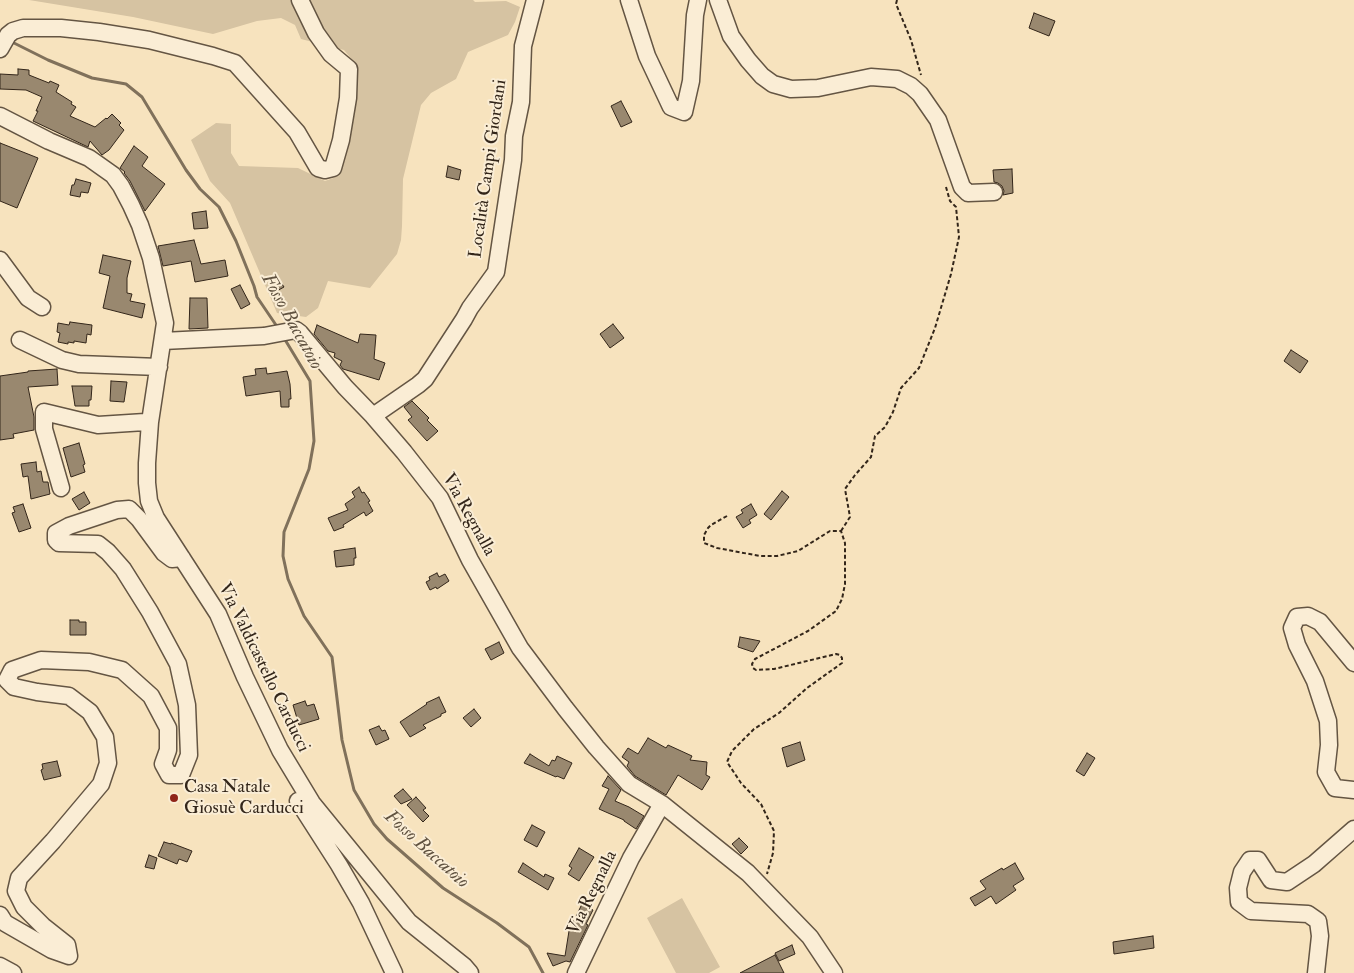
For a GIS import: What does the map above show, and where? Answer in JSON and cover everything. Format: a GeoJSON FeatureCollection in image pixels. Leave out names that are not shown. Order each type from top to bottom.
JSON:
{"type":"FeatureCollection","features":[{"type":"Feature","properties":{"kind":"street"},"geometry":{"type":"LineString","coordinates":[[4,42],[13,31],[23,28],[61,28],[149,40],[235,63],[297,132],[318,168],[326,170],[333,168],[341,140],[348,98],[349,69],[331,54],[316,33],[300,0]]}},
{"type":"Feature","properties":{"kind":"street","name":"Località Campi Giordani"},"geometry":{"type":"LineString","coordinates":[[372,416],[418,386],[496,272],[514,136],[521,102],[522,46],[535,0]]}},
{"type":"Feature","properties":{"kind":"street"},"geometry":{"type":"LineString","coordinates":[[628,0],[648,56],[671,107],[684,112],[691,81],[695,15],[698,0]]}},
{"type":"Feature","properties":{"kind":"street"},"geometry":{"type":"LineString","coordinates":[[718,0],[731,36],[748,60],[762,76],[773,84],[791,89],[818,88],[871,77],[898,79],[911,86],[920,94],[938,120],[962,187],[968,193],[994,192]]}},
{"type":"Feature","properties":{"kind":"street","name":"Via Valdicastello Carducci"},"geometry":{"type":"LineString","coordinates":[[0,116],[49,141],[89,158],[113,175],[121,186],[140,225],[151,258],[165,323],[164,341],[150,422],[147,469],[149,501],[156,518],[218,614],[245,677],[280,750],[312,803],[409,922],[464,966],[470,973]]}},
{"type":"Feature","properties":{"kind":"street"},"geometry":{"type":"LineString","coordinates":[[0,260],[28,298],[42,307]]}},
{"type":"Feature","properties":{"kind":"street","name":"Via Regnalla"},"geometry":{"type":"LineString","coordinates":[[164,341],[264,336],[296,330],[300,333],[345,387],[404,452],[440,498],[470,560],[520,648],[596,747],[629,784],[662,804],[748,873],[810,936],[834,973]]}},
{"type":"Feature","properties":{"kind":"street"},"geometry":{"type":"LineString","coordinates":[[20,340],[62,360],[79,364],[159,367]]}},
{"type":"Feature","properties":{"kind":"street"},"geometry":{"type":"LineString","coordinates":[[61,488],[44,429],[44,412],[98,425],[150,422]]}},
{"type":"Feature","properties":{"kind":"street"},"geometry":{"type":"LineString","coordinates":[[0,915],[5,923],[52,950],[69,956],[67,945],[43,926],[24,907],[16,891],[18,878],[53,841],[101,784],[108,763],[105,737],[90,712],[69,696],[14,687],[6,680],[12,670],[41,660],[89,662],[122,670],[152,696],[168,728],[168,750],[163,764],[169,775],[181,775],[190,755],[188,705],[178,664],[150,612],[123,569],[108,552],[98,544],[59,542],[56,540],[56,533],[69,526],[118,510],[129,510],[140,519],[164,553],[172,559],[182,558]]}},
{"type":"Feature","properties":{"kind":"street"},"geometry":{"type":"LineString","coordinates":[[1354,663],[1320,622],[1308,616],[1297,617],[1292,628],[1297,645],[1315,681],[1328,721],[1329,745],[1326,772],[1335,788],[1354,790]]}},
{"type":"Feature","properties":{"kind":"street"},"geometry":{"type":"LineString","coordinates":[[292,770],[288,774],[288,786],[339,865],[394,973]]}},
{"type":"Feature","properties":{"kind":"street","name":"Via Regnalla"},"geometry":{"type":"LineString","coordinates":[[576,973],[631,858],[662,804]]}},
{"type":"Feature","properties":{"kind":"street"},"geometry":{"type":"LineString","coordinates":[[1316,973],[1320,936],[1318,921],[1308,914],[1252,910],[1240,902],[1238,888],[1242,872],[1250,860],[1258,860],[1271,880],[1288,882],[1314,864],[1354,829]]}},
{"type":"Feature","properties":{"kind":"street"},"geometry":{"type":"LineString","coordinates":[[0,966],[13,973]]}},
{"type":"Feature","properties":{"kind":"path"},"geometry":{"type":"LineString","coordinates":[[897,0],[896,4],[922,78]]}},
{"type":"Feature","properties":{"kind":"path"},"geometry":{"type":"LineString","coordinates":[[841,531],[850,517],[845,488],[871,457],[875,436],[885,427],[893,412],[901,388],[919,368],[951,274],[958,237],[956,208],[950,201],[946,185]]}},
{"type":"Feature","properties":{"kind":"path"},"geometry":{"type":"LineString","coordinates":[[727,516],[708,528],[704,535],[704,543],[717,548],[760,556],[777,556],[798,550],[830,531],[841,531]]}},
{"type":"Feature","properties":{"kind":"path"},"geometry":{"type":"LineString","coordinates":[[771,896],[766,879],[773,854],[774,831],[761,804],[741,782],[727,762],[732,752],[754,729],[779,713],[807,688],[842,663],[840,655],[836,654],[774,669],[758,671],[752,666],[752,662],[755,659],[808,631],[836,611],[842,599],[845,584],[845,543],[841,531]]}},
{"type":"Feature","properties":{"kind":"shaded area"},"geometry":{"type":"Polygon","coordinates":[[[29,0],[473,0],[475,2],[506,1],[520,7],[508,35],[468,52],[456,79],[431,93],[421,105],[403,179],[401,240],[397,254],[370,288],[328,281],[318,308],[306,317],[277,313],[230,203],[210,181],[191,140],[216,123],[231,124],[231,153],[239,166],[298,168],[325,181],[339,176],[356,104],[354,62],[344,50],[301,39],[295,25],[281,18],[257,21],[213,34],[133,17],[29,0]]]}},
{"type":"Feature","properties":{"kind":"shaded area"},"geometry":{"type":"Polygon","coordinates":[[[682,898],[720,967],[709,973],[676,973],[647,918],[682,898]]]}},
{"type":"Feature","properties":{"kind":"building"},"geometry":{"type":"Polygon","coordinates":[[[1034,13],[1055,21],[1049,36],[1029,28],[1034,13]]]}},
{"type":"Feature","properties":{"kind":"building"},"geometry":{"type":"Polygon","coordinates":[[[18,69],[29,70],[29,75],[59,85],[56,92],[72,102],[71,104],[76,107],[70,116],[95,127],[112,114],[121,123],[119,125],[124,130],[109,150],[102,155],[90,141],[88,147],[33,121],[42,97],[26,90],[0,89],[0,74],[18,75],[18,69]]]}},
{"type":"Feature","properties":{"kind":"building"},"geometry":{"type":"Polygon","coordinates":[[[621,101],[632,122],[621,127],[611,106],[621,101]]]}},
{"type":"Feature","properties":{"kind":"building"},"geometry":{"type":"Polygon","coordinates":[[[0,143],[38,158],[17,208],[0,201],[0,143]]]}},
{"type":"Feature","properties":{"kind":"building"},"geometry":{"type":"Polygon","coordinates":[[[134,146],[148,157],[142,166],[165,184],[145,211],[125,172],[120,168],[134,146]]]}},
{"type":"Feature","properties":{"kind":"building"},"geometry":{"type":"Polygon","coordinates":[[[448,166],[461,170],[459,180],[446,177],[448,166]]]}},
{"type":"Feature","properties":{"kind":"building"},"geometry":{"type":"Polygon","coordinates":[[[1012,169],[1013,193],[1003,195],[1002,186],[994,182],[993,170],[1012,169]]]}},
{"type":"Feature","properties":{"kind":"building"},"geometry":{"type":"Polygon","coordinates":[[[76,179],[91,183],[88,193],[81,192],[80,197],[70,195],[72,185],[74,185],[76,179]]]}},
{"type":"Feature","properties":{"kind":"building"},"geometry":{"type":"Polygon","coordinates":[[[206,211],[208,228],[194,229],[192,213],[206,211]]]}},
{"type":"Feature","properties":{"kind":"building"},"geometry":{"type":"Polygon","coordinates":[[[194,240],[201,264],[225,260],[228,276],[195,282],[191,261],[163,266],[158,246],[194,240]]]}},
{"type":"Feature","properties":{"kind":"building"},"geometry":{"type":"Polygon","coordinates":[[[103,255],[131,261],[127,278],[127,293],[132,294],[130,301],[145,304],[142,318],[103,308],[110,276],[99,273],[103,255]]]}},
{"type":"Feature","properties":{"kind":"building"},"geometry":{"type":"Polygon","coordinates":[[[278,278],[284,287],[275,292],[270,283],[278,278]]]}},
{"type":"Feature","properties":{"kind":"building"},"geometry":{"type":"Polygon","coordinates":[[[240,285],[250,304],[241,309],[231,289],[240,285]]]}},
{"type":"Feature","properties":{"kind":"building"},"geometry":{"type":"Polygon","coordinates":[[[190,298],[207,298],[208,328],[189,329],[190,298]]]}},
{"type":"Feature","properties":{"kind":"building"},"geometry":{"type":"Polygon","coordinates":[[[70,322],[92,325],[91,335],[87,334],[86,343],[74,341],[74,343],[68,342],[68,344],[58,342],[60,333],[57,332],[58,323],[69,325],[70,322]]]}},
{"type":"Feature","properties":{"kind":"building"},"geometry":{"type":"Polygon","coordinates":[[[613,324],[624,338],[610,348],[600,334],[613,324]]]}},
{"type":"Feature","properties":{"kind":"building"},"geometry":{"type":"Polygon","coordinates":[[[317,325],[358,343],[360,334],[376,335],[374,359],[385,363],[379,380],[343,369],[340,365],[342,361],[334,357],[335,353],[328,351],[314,334],[317,325]]]}},
{"type":"Feature","properties":{"kind":"building"},"geometry":{"type":"Polygon","coordinates":[[[1291,350],[1308,361],[1300,373],[1284,361],[1291,350]]]}},
{"type":"Feature","properties":{"kind":"building"},"geometry":{"type":"Polygon","coordinates":[[[266,368],[267,374],[287,371],[291,399],[289,399],[289,407],[281,407],[280,391],[246,396],[243,377],[256,375],[255,369],[266,368]]]}},
{"type":"Feature","properties":{"kind":"building"},"geometry":{"type":"Polygon","coordinates":[[[57,369],[58,385],[28,387],[34,417],[34,430],[13,434],[14,438],[0,440],[0,376],[28,371],[57,369]]]}},
{"type":"Feature","properties":{"kind":"building"},"geometry":{"type":"Polygon","coordinates":[[[111,381],[127,382],[124,402],[110,401],[111,381]]]}},
{"type":"Feature","properties":{"kind":"building"},"geometry":{"type":"Polygon","coordinates":[[[72,386],[92,386],[89,406],[75,406],[72,386]]]}},
{"type":"Feature","properties":{"kind":"building"},"geometry":{"type":"Polygon","coordinates":[[[412,401],[429,418],[427,420],[438,431],[427,441],[408,420],[412,417],[404,407],[412,401]]]}},
{"type":"Feature","properties":{"kind":"building"},"geometry":{"type":"Polygon","coordinates":[[[79,443],[85,464],[83,465],[85,472],[71,477],[63,448],[79,443]]]}},
{"type":"Feature","properties":{"kind":"building"},"geometry":{"type":"Polygon","coordinates":[[[36,462],[37,472],[41,471],[43,482],[48,482],[50,494],[31,499],[28,476],[23,477],[21,464],[36,462]]]}},
{"type":"Feature","properties":{"kind":"building"},"geometry":{"type":"Polygon","coordinates":[[[359,487],[370,501],[368,502],[373,511],[366,516],[364,512],[343,525],[344,527],[334,531],[328,518],[348,510],[345,504],[355,497],[352,492],[359,487]]]}},
{"type":"Feature","properties":{"kind":"building"},"geometry":{"type":"Polygon","coordinates":[[[782,491],[789,497],[771,520],[764,514],[782,491]]]}},
{"type":"Feature","properties":{"kind":"building"},"geometry":{"type":"Polygon","coordinates":[[[84,492],[90,503],[79,510],[72,499],[84,492]]]}},
{"type":"Feature","properties":{"kind":"building"},"geometry":{"type":"Polygon","coordinates":[[[23,504],[31,528],[19,532],[12,513],[15,512],[13,507],[23,504]]]}},
{"type":"Feature","properties":{"kind":"building"},"geometry":{"type":"Polygon","coordinates":[[[751,504],[757,515],[749,520],[751,523],[743,528],[736,517],[743,513],[741,510],[751,504]]]}},
{"type":"Feature","properties":{"kind":"building"},"geometry":{"type":"Polygon","coordinates":[[[355,548],[356,558],[354,558],[354,565],[336,567],[334,551],[355,548]]]}},
{"type":"Feature","properties":{"kind":"building"},"geometry":{"type":"Polygon","coordinates":[[[437,573],[439,577],[445,574],[449,581],[437,589],[436,587],[430,590],[426,582],[430,580],[429,577],[437,573]]]}},
{"type":"Feature","properties":{"kind":"building"},"geometry":{"type":"Polygon","coordinates":[[[70,620],[86,622],[86,635],[70,635],[70,620]]]}},
{"type":"Feature","properties":{"kind":"building"},"geometry":{"type":"Polygon","coordinates":[[[740,637],[760,641],[753,652],[738,647],[740,637]]]}},
{"type":"Feature","properties":{"kind":"building"},"geometry":{"type":"Polygon","coordinates":[[[499,642],[504,653],[491,660],[485,649],[499,642]]]}},
{"type":"Feature","properties":{"kind":"building"},"geometry":{"type":"Polygon","coordinates":[[[439,697],[446,712],[423,725],[426,728],[410,737],[400,722],[426,703],[439,697]]]}},
{"type":"Feature","properties":{"kind":"building"},"geometry":{"type":"Polygon","coordinates":[[[305,701],[307,706],[314,704],[319,719],[299,725],[293,705],[305,701]]]}},
{"type":"Feature","properties":{"kind":"building"},"geometry":{"type":"Polygon","coordinates":[[[474,709],[481,718],[471,727],[463,718],[474,709]]]}},
{"type":"Feature","properties":{"kind":"building"},"geometry":{"type":"Polygon","coordinates":[[[379,726],[382,731],[385,730],[389,739],[376,745],[369,730],[379,726]]]}},
{"type":"Feature","properties":{"kind":"building"},"geometry":{"type":"Polygon","coordinates":[[[648,738],[666,748],[668,745],[692,756],[690,760],[707,762],[706,775],[710,777],[702,790],[678,775],[666,795],[635,776],[627,766],[629,762],[622,757],[628,748],[638,754],[648,738]]]}},
{"type":"Feature","properties":{"kind":"building"},"geometry":{"type":"Polygon","coordinates":[[[800,742],[805,760],[787,767],[782,748],[800,742]]]}},
{"type":"Feature","properties":{"kind":"building"},"geometry":{"type":"Polygon","coordinates":[[[1087,753],[1095,758],[1084,776],[1076,771],[1087,753]]]}},
{"type":"Feature","properties":{"kind":"building"},"geometry":{"type":"Polygon","coordinates":[[[530,754],[549,766],[552,760],[555,761],[557,756],[572,763],[564,779],[524,763],[530,754]]]}},
{"type":"Feature","properties":{"kind":"building"},"geometry":{"type":"Polygon","coordinates":[[[57,761],[61,776],[44,780],[41,770],[43,769],[42,764],[57,761]]]}},
{"type":"Feature","properties":{"kind":"building"},"geometry":{"type":"Polygon","coordinates":[[[608,776],[621,790],[615,801],[644,816],[636,829],[624,820],[599,809],[609,789],[602,786],[608,776]]]}},
{"type":"Feature","properties":{"kind":"building"},"geometry":{"type":"Polygon","coordinates":[[[403,789],[412,799],[401,804],[394,796],[403,789]]]}},
{"type":"Feature","properties":{"kind":"building"},"geometry":{"type":"Polygon","coordinates":[[[416,797],[426,808],[423,810],[429,816],[423,822],[407,805],[416,797]]]}},
{"type":"Feature","properties":{"kind":"building"},"geometry":{"type":"Polygon","coordinates":[[[532,825],[545,832],[537,847],[524,840],[532,825]]]}},
{"type":"Feature","properties":{"kind":"building"},"geometry":{"type":"Polygon","coordinates":[[[739,838],[748,847],[741,854],[732,844],[739,838]]]}},
{"type":"Feature","properties":{"kind":"building"},"geometry":{"type":"Polygon","coordinates":[[[164,842],[192,851],[187,862],[179,859],[177,864],[158,856],[164,842]]]}},
{"type":"Feature","properties":{"kind":"building"},"geometry":{"type":"Polygon","coordinates":[[[579,848],[594,857],[579,881],[568,874],[572,868],[569,866],[579,848]]]}},
{"type":"Feature","properties":{"kind":"building"},"geometry":{"type":"Polygon","coordinates":[[[149,855],[157,858],[154,869],[145,867],[149,855]]]}},
{"type":"Feature","properties":{"kind":"building"},"geometry":{"type":"Polygon","coordinates":[[[523,863],[544,877],[545,874],[554,878],[548,890],[518,872],[523,863]]]}},
{"type":"Feature","properties":{"kind":"building"},"geometry":{"type":"Polygon","coordinates":[[[1015,863],[1024,879],[1013,886],[1016,890],[996,904],[991,896],[975,906],[970,898],[986,889],[980,881],[1015,863]]]}},
{"type":"Feature","properties":{"kind":"building"},"geometry":{"type":"Polygon","coordinates":[[[582,904],[593,910],[586,924],[588,925],[570,962],[566,961],[553,966],[547,953],[565,956],[569,931],[582,904]]]}},
{"type":"Feature","properties":{"kind":"building"},"geometry":{"type":"Polygon","coordinates":[[[1153,936],[1154,948],[1114,954],[1113,942],[1153,936]]]}},
{"type":"Feature","properties":{"kind":"building"},"geometry":{"type":"Polygon","coordinates":[[[792,945],[795,954],[779,961],[775,953],[792,945]]]}},
{"type":"Feature","properties":{"kind":"building"},"geometry":{"type":"Polygon","coordinates":[[[775,955],[784,973],[740,973],[775,955]]]}},
{"type":"Feature","properties":{"kind":"waterway","name":"Fosso Baccatoio"},"geometry":{"type":"LineString","coordinates":[[10,41],[48,60],[92,78],[126,84],[142,97],[186,170],[200,189],[219,207],[236,241],[257,297],[278,328]]}},
{"type":"Feature","properties":{"kind":"waterway","name":"Fosso Baccatoio"},"geometry":{"type":"LineString","coordinates":[[284,338],[310,381],[314,441],[309,469],[284,532],[283,556],[288,579],[304,616],[332,657],[342,740],[354,790],[374,824],[387,839],[443,888],[497,923],[529,947],[543,973]]}},
{"type":"Feature","properties":{"kind":"place","name":"Casa Natale Giosuè Carducci"},"geometry":{"type":"Point","coordinates":[174,798]}}]}
